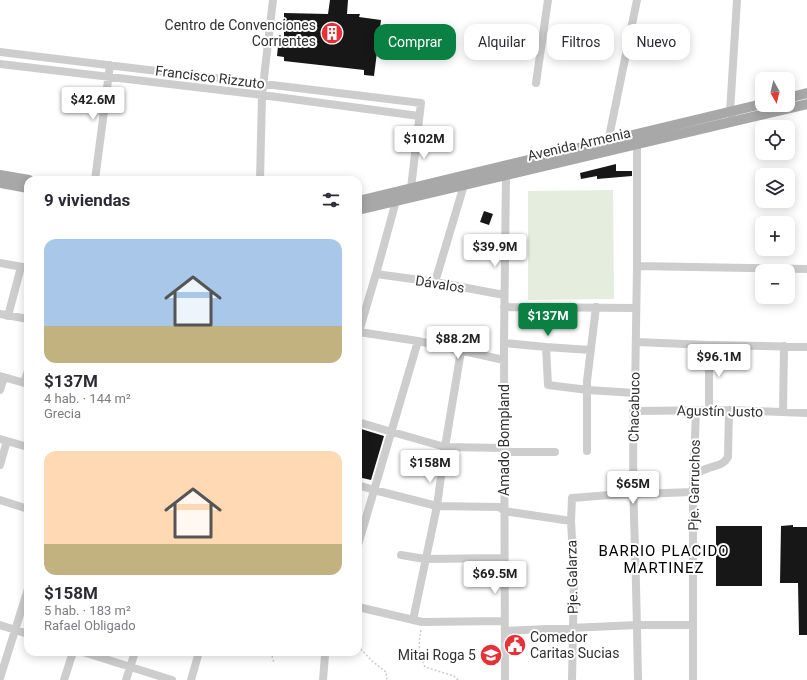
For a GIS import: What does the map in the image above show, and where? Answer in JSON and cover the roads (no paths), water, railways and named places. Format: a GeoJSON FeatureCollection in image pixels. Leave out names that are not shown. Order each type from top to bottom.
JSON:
{"type":"FeatureCollection","features":[{"type":"Feature","properties":{"kind":"main road"},"geometry":{"type":"LineString","coordinates":[[795,97],[807,94]]}},
{"type":"Feature","properties":{"kind":"main road","name":"Avenida Armenia"},"geometry":{"type":"LineString","coordinates":[[362,209],[396,201],[462,181],[609,146],[732,117],[807,104]]}},
{"type":"Feature","properties":{"kind":"main road","name":"Avenida Armenia"},"geometry":{"type":"LineString","coordinates":[[732,117],[755,107]]}},
{"type":"Feature","properties":{"kind":"main road"},"geometry":{"type":"LineString","coordinates":[[0,175],[24,179]]}},
{"type":"Feature","properties":{"kind":"main road","name":"Avenida Armenia"},"geometry":{"type":"LineString","coordinates":[[362,199],[411,188],[462,181]]}},
{"type":"Feature","properties":{"kind":"main road"},"geometry":{"type":"LineString","coordinates":[[0,183],[24,187]]}},
{"type":"Feature","properties":{"kind":"street"},"geometry":{"type":"LineString","coordinates":[[260,176],[262,95],[273,0]]}},
{"type":"Feature","properties":{"kind":"street"},"geometry":{"type":"LineString","coordinates":[[536,83],[548,0]]}},
{"type":"Feature","properties":{"kind":"street"},"geometry":{"type":"LineString","coordinates":[[609,146],[637,0]]}},
{"type":"Feature","properties":{"kind":"street"},"geometry":{"type":"LineString","coordinates":[[732,117],[737,0]]}},
{"type":"Feature","properties":{"kind":"street","name":"Francisco Rizzuto"},"geometry":{"type":"LineString","coordinates":[[0,52],[421,103],[419,116],[262,95],[0,64]]}},
{"type":"Feature","properties":{"kind":"street"},"geometry":{"type":"LineString","coordinates":[[96,176],[110,65]]}},
{"type":"Feature","properties":{"kind":"street"},"geometry":{"type":"LineString","coordinates":[[362,321],[396,201],[411,188],[419,116]]}},
{"type":"Feature","properties":{"kind":"street","name":"Chacabuco"},"geometry":{"type":"LineString","coordinates":[[636,140],[637,266],[635,393],[633,411],[638,680]]}},
{"type":"Feature","properties":{"kind":"street","name":"Amado Bompland"},"geometry":{"type":"LineString","coordinates":[[505,171],[505,680]]}},
{"type":"Feature","properties":{"kind":"street"},"geometry":{"type":"LineString","coordinates":[[435,282],[462,181]]}},
{"type":"Feature","properties":{"kind":"street"},"geometry":{"type":"LineString","coordinates":[[0,263],[24,267]]}},
{"type":"Feature","properties":{"kind":"street"},"geometry":{"type":"LineString","coordinates":[[637,266],[807,269]]}},
{"type":"Feature","properties":{"kind":"street"},"geometry":{"type":"LineString","coordinates":[[24,269],[4,315],[24,318]]}},
{"type":"Feature","properties":{"kind":"street","name":"Dávalos"},"geometry":{"type":"LineString","coordinates":[[376,274],[435,282],[504,295]]}},
{"type":"Feature","properties":{"kind":"street"},"geometry":{"type":"LineString","coordinates":[[504,307],[636,308]]}},
{"type":"Feature","properties":{"kind":"street"},"geometry":{"type":"LineString","coordinates":[[587,451],[587,381],[596,307]]}},
{"type":"Feature","properties":{"kind":"street"},"geometry":{"type":"LineString","coordinates":[[362,334],[418,341],[504,360]]}},
{"type":"Feature","properties":{"kind":"street"},"geometry":{"type":"LineString","coordinates":[[362,531],[418,341]]}},
{"type":"Feature","properties":{"kind":"street"},"geometry":{"type":"LineString","coordinates":[[636,342],[807,347]]}},
{"type":"Feature","properties":{"kind":"street"},"geometry":{"type":"LineString","coordinates":[[504,343],[590,350]]}},
{"type":"Feature","properties":{"kind":"street"},"geometry":{"type":"LineString","coordinates":[[708,345],[709,411]]}},
{"type":"Feature","properties":{"kind":"street"},"geometry":{"type":"LineString","coordinates":[[783,412],[784,346]]}},
{"type":"Feature","properties":{"kind":"street"},"geometry":{"type":"LineString","coordinates":[[546,347],[548,385],[588,390],[635,393]]}},
{"type":"Feature","properties":{"kind":"street"},"geometry":{"type":"LineString","coordinates":[[413,620],[437,506],[460,351]]}},
{"type":"Feature","properties":{"kind":"street"},"geometry":{"type":"LineString","coordinates":[[0,390],[2,376],[24,382]]}},
{"type":"Feature","properties":{"kind":"street","name":"Pje. Garruchos"},"geometry":{"type":"LineString","coordinates":[[693,680],[693,492],[696,410]]}},
{"type":"Feature","properties":{"kind":"street"},"geometry":{"type":"LineString","coordinates":[[694,475],[705,469],[725,462],[728,457],[729,410]]}},
{"type":"Feature","properties":{"kind":"street","name":"Agustín Justo"},"geometry":{"type":"LineString","coordinates":[[633,411],[729,410],[807,413]]}},
{"type":"Feature","properties":{"kind":"street"},"geometry":{"type":"LineString","coordinates":[[362,423],[445,447],[556,452]]}},
{"type":"Feature","properties":{"kind":"street"},"geometry":{"type":"LineString","coordinates":[[0,466],[3,440],[24,446]]}},
{"type":"Feature","properties":{"kind":"street"},"geometry":{"type":"LineString","coordinates":[[362,486],[437,506],[499,507],[504,510],[571,521]]}},
{"type":"Feature","properties":{"kind":"street"},"geometry":{"type":"LineString","coordinates":[[634,494],[693,492]]}},
{"type":"Feature","properties":{"kind":"street","name":"Pje. Galarza"},"geometry":{"type":"LineString","coordinates":[[572,680],[574,575],[571,521],[572,498],[634,494]]}},
{"type":"Feature","properties":{"kind":"street"},"geometry":{"type":"LineString","coordinates":[[0,500],[24,508]]}},
{"type":"Feature","properties":{"kind":"street"},"geometry":{"type":"LineString","coordinates":[[401,555],[426,559],[504,558]]}},
{"type":"Feature","properties":{"kind":"street"},"geometry":{"type":"LineString","coordinates":[[0,678],[24,602]]}},
{"type":"Feature","properties":{"kind":"street"},"geometry":{"type":"LineString","coordinates":[[362,608],[422,622],[505,621]]}},
{"type":"Feature","properties":{"kind":"street"},"geometry":{"type":"LineString","coordinates":[[0,625],[24,633]]}},
{"type":"Feature","properties":{"kind":"street"},"geometry":{"type":"LineString","coordinates":[[505,631],[637,625],[692,625]]}},
{"type":"Feature","properties":{"kind":"street"},"geometry":{"type":"LineString","coordinates":[[64,680],[72,656]]}},
{"type":"Feature","properties":{"kind":"street"},"geometry":{"type":"LineString","coordinates":[[96,656],[172,680]]}},
{"type":"Feature","properties":{"kind":"street"},"geometry":{"type":"LineString","coordinates":[[126,680],[134,656]]}},
{"type":"Feature","properties":{"kind":"street"},"geometry":{"type":"LineString","coordinates":[[192,680],[198,656]]}},
{"type":"Feature","properties":{"kind":"street"},"geometry":{"type":"LineString","coordinates":[[323,680],[326,656]]}},
{"type":"Feature","properties":{"kind":"place","name":"Centro de Convenciones Corrientes"},"geometry":{"type":"Point","coordinates":[332,33]}},
{"type":"Feature","properties":{"kind":"place","name":"Comedor Caritas Sucias"},"geometry":{"type":"Point","coordinates":[515,645]}},
{"type":"Feature","properties":{"kind":"place","name":"Mitai Roga 5"},"geometry":{"type":"Point","coordinates":[491,655]}},
{"type":"Feature","properties":{"kind":"district","name":"BARRIO PLACIDO MARTINEZ"},"geometry":{"type":"Point","coordinates":[664,560]}}]}
